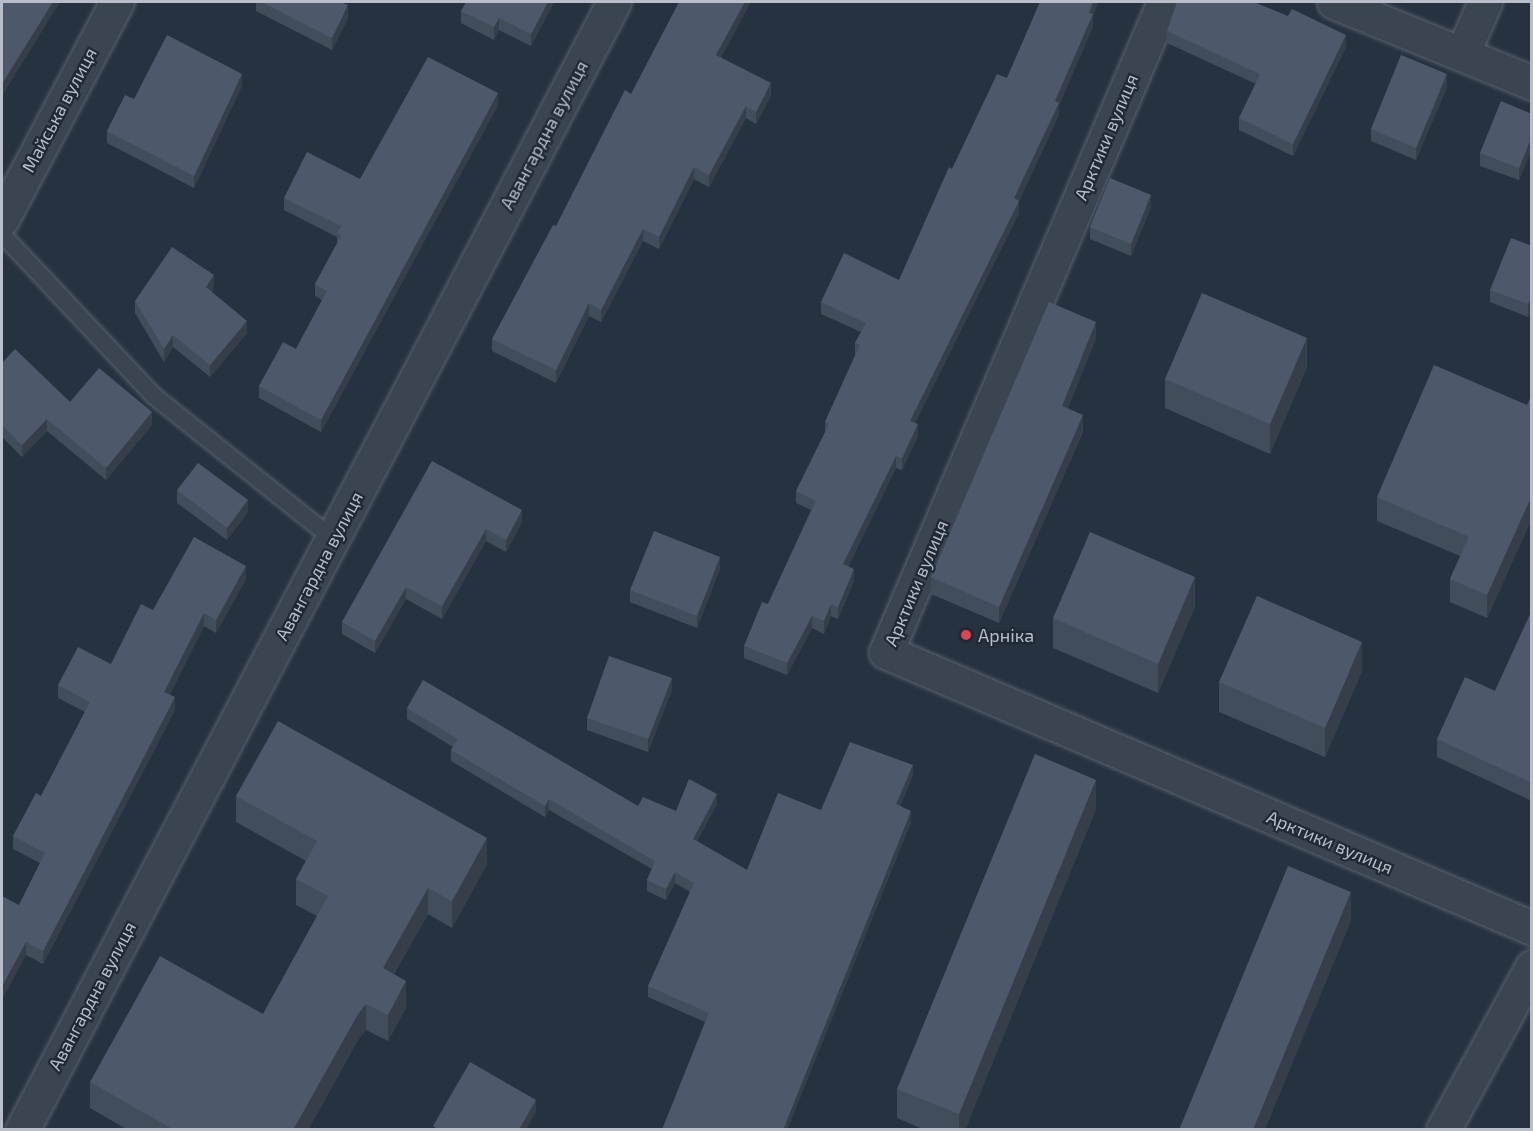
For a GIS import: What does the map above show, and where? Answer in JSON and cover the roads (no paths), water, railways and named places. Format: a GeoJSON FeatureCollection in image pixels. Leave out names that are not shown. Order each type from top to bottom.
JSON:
{"type":"FeatureCollection","features":[{"type":"Feature","properties":{"kind":"street","name":"Майська вулиця"},"geometry":{"type":"LineString","coordinates":[[2,217],[117,2]]}},
{"type":"Feature","properties":{"kind":"street","name":"Авангардна вулиця"},"geometry":{"type":"LineString","coordinates":[[22,1130],[614,2]]}},
{"type":"Feature","properties":{"kind":"street","name":"Арктики вулиця"},"geometry":{"type":"LineString","coordinates":[[1164,2],[886,652],[1532,928]]}},
{"type":"Feature","properties":{"kind":"street"},"geometry":{"type":"LineString","coordinates":[[1334,2],[1532,83]]}},
{"type":"Feature","properties":{"kind":"street"},"geometry":{"type":"LineString","coordinates":[[1462,54],[1485,2]]}},
{"type":"Feature","properties":{"kind":"street"},"geometry":{"type":"LineString","coordinates":[[1443,1130],[1532,967]]}},
{"type":"Feature","properties":{"kind":"lane"},"geometry":{"type":"LineString","coordinates":[[2,217],[154,396],[333,538]]}},
{"type":"Feature","properties":{"kind":"place","name":"Арніка"},"geometry":{"type":"Point","coordinates":[966,635]}}]}
